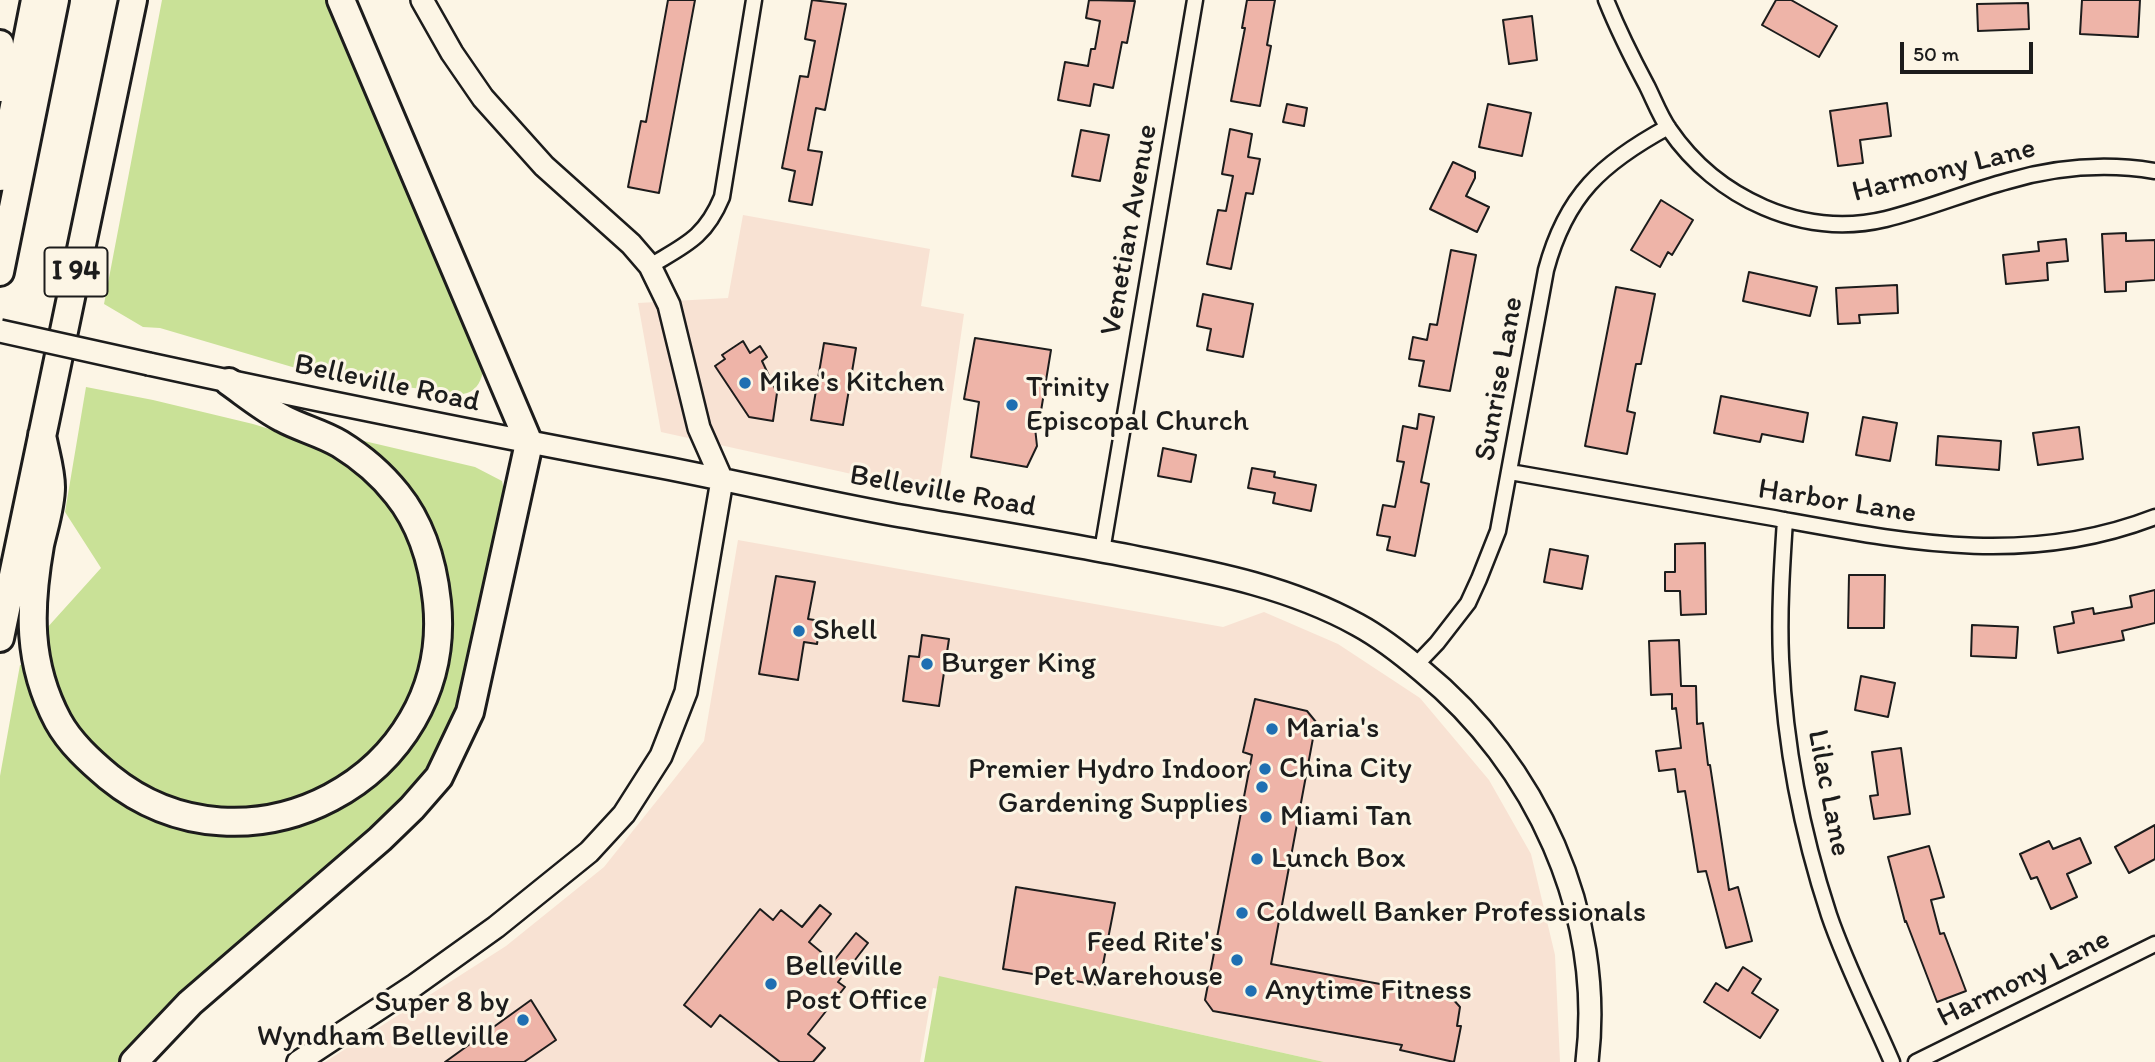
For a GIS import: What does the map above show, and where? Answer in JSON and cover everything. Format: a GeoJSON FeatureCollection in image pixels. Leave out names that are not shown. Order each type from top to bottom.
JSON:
{"type":"FeatureCollection","features":[{"type":"Feature","properties":{"kind":"highway"},"geometry":{"type":"LineString","coordinates":[[0,177],[35,0]]}},
{"type":"Feature","properties":{"kind":"highway","name":"I 94"},"geometry":{"type":"LineString","coordinates":[[0,272],[55,0]]}},
{"type":"Feature","properties":{"kind":"highway","name":"I 94"},"geometry":{"type":"LineString","coordinates":[[0,638],[133,0]]}},
{"type":"Feature","properties":{"kind":"highway"},"geometry":{"type":"LineString","coordinates":[[134,1062],[190,1003],[380,839],[439,777],[470,712],[529,443],[341,0]]}},
{"type":"Feature","properties":{"kind":"highway"},"geometry":{"type":"LineString","coordinates":[[0,44],[0,88]]}},
{"type":"Feature","properties":{"kind":"highway"},"geometry":{"type":"LineString","coordinates":[[42,435],[51,488],[35,573],[32,621],[34,659],[59,723],[78,748],[124,789],[152,805],[186,817],[254,822],[314,808],[369,774],[392,750],[417,713],[433,668],[438,620],[433,573],[420,530],[398,495],[374,470],[340,444],[282,418],[229,382]]}},
{"type":"Feature","properties":{"kind":"main road"},"geometry":{"type":"LineString","coordinates":[[298,1062],[415,985],[496,927],[589,852],[624,814],[661,756],[686,692],[722,480],[699,428],[669,305],[650,266],[622,236],[544,166],[490,106],[452,53],[422,0]]}},
{"type":"Feature","properties":{"kind":"main road","name":"Belleville Road"},"geometry":{"type":"LineString","coordinates":[[0,331],[229,382],[529,443],[891,514],[1232,576],[1292,595],[1362,627],[1394,647],[1452,695],[1499,748],[1528,792],[1556,850],[1570,887],[1589,992],[1587,1062]]}},
{"type":"Feature","properties":{"kind":"street"},"geometry":{"type":"LineString","coordinates":[[650,266],[702,232],[714,216],[722,197],[754,0]]}},
{"type":"Feature","properties":{"kind":"street","name":"Venetian Avenue"},"geometry":{"type":"LineString","coordinates":[[1102,551],[1195,0]]}},
{"type":"Feature","properties":{"kind":"street","name":"Harmony Lane"},"geometry":{"type":"LineString","coordinates":[[1606,0],[1668,127],[1698,164],[1734,192],[1775,212],[1820,223],[1853,224],[1885,219],[2008,181],[2050,171],[2104,167],[2155,171]]}},
{"type":"Feature","properties":{"kind":"street","name":"Sunrise Lane"},"geometry":{"type":"LineString","coordinates":[[1416,665],[1468,603],[1497,531],[1546,270],[1558,233],[1577,200],[1602,170],[1632,147],[1668,127]]}},
{"type":"Feature","properties":{"kind":"street","name":"Harbor Lane"},"geometry":{"type":"LineString","coordinates":[[1510,472],[1925,543],[1998,547],[2079,539],[2155,517]]}},
{"type":"Feature","properties":{"kind":"street","name":"Lilac Lane"},"geometry":{"type":"LineString","coordinates":[[1785,520],[1780,595],[1781,659],[1788,732],[1800,806],[1830,917],[1892,1062]]}},
{"type":"Feature","properties":{"kind":"street","name":"Harmony Lane"},"geometry":{"type":"LineString","coordinates":[[1916,1062],[2155,944]]}},
{"type":"Feature","properties":{"kind":"shaded area"},"geometry":{"type":"Polygon","coordinates":[[[743,215],[930,249],[921,306],[964,314],[938,493],[661,432],[638,303],[728,298],[743,215]]]}},
{"type":"Feature","properties":{"kind":"shaded area"},"geometry":{"type":"Polygon","coordinates":[[[738,540],[1223,627],[1264,612],[1338,644],[1420,698],[1489,780],[1531,854],[1555,955],[1560,1062],[1324,1062],[1154,1024],[933,988],[920,1062],[325,1062],[506,946],[604,867],[671,783],[704,741],[738,540]]]}},
{"type":"Feature","properties":{"kind":"green space"},"geometry":{"type":"Polygon","coordinates":[[[162,0],[330,0],[483,372],[474,389],[463,394],[381,384],[299,369],[160,328],[143,327],[104,304],[162,0]]]}},
{"type":"Feature","properties":{"kind":"green space"},"geometry":{"type":"Polygon","coordinates":[[[86,387],[253,424],[312,442],[345,461],[392,507],[411,539],[421,576],[428,616],[425,651],[415,689],[399,721],[350,775],[321,790],[253,811],[205,808],[182,803],[144,787],[121,772],[81,731],[68,711],[54,677],[46,629],[101,568],[65,512],[86,387]]]}},
{"type":"Feature","properties":{"kind":"green space"},"geometry":{"type":"Polygon","coordinates":[[[347,437],[475,467],[502,481],[506,501],[458,713],[434,764],[410,797],[121,1062],[0,1062],[0,776],[20,665],[26,664],[35,692],[149,814],[338,807],[360,793],[379,776],[446,655],[449,632],[447,587],[347,437]]]}},
{"type":"Feature","properties":{"kind":"green space"},"geometry":{"type":"Polygon","coordinates":[[[939,976],[1324,1062],[924,1062],[939,976]]]}},
{"type":"Feature","properties":{"kind":"building"},"geometry":{"type":"Polygon","coordinates":[[[668,0],[695,0],[659,193],[628,187],[641,121],[646,122],[668,0]]]}},
{"type":"Feature","properties":{"kind":"building"},"geometry":{"type":"Polygon","coordinates":[[[812,0],[846,4],[825,110],[816,108],[808,150],[822,152],[812,205],[789,201],[795,171],[782,168],[800,76],[808,77],[815,41],[805,39],[812,0]]]}},
{"type":"Feature","properties":{"kind":"building"},"geometry":{"type":"Polygon","coordinates":[[[1089,0],[1135,1],[1127,43],[1122,42],[1113,88],[1094,84],[1090,106],[1058,100],[1065,62],[1088,66],[1091,49],[1095,49],[1100,21],[1086,18],[1089,0]]]}},
{"type":"Feature","properties":{"kind":"building"},"geometry":{"type":"Polygon","coordinates":[[[1247,0],[1275,0],[1267,45],[1271,46],[1260,106],[1231,101],[1245,28],[1242,28],[1247,0]]]}},
{"type":"Feature","properties":{"kind":"building"},"geometry":{"type":"Polygon","coordinates":[[[1776,0],[1791,0],[1837,26],[1819,57],[1762,25],[1776,0]]]}},
{"type":"Feature","properties":{"kind":"building"},"geometry":{"type":"Polygon","coordinates":[[[2082,0],[2140,0],[2138,37],[2080,34],[2082,0]]]}},
{"type":"Feature","properties":{"kind":"building"},"geometry":{"type":"Polygon","coordinates":[[[2028,3],[2029,29],[1978,31],[1977,4],[2028,3]]]}},
{"type":"Feature","properties":{"kind":"building"},"geometry":{"type":"Polygon","coordinates":[[[1532,16],[1537,60],[1509,64],[1503,20],[1532,16]]]}},
{"type":"Feature","properties":{"kind":"building"},"geometry":{"type":"Polygon","coordinates":[[[1887,103],[1891,136],[1860,140],[1863,163],[1838,166],[1830,111],[1887,103]]]}},
{"type":"Feature","properties":{"kind":"building"},"geometry":{"type":"Polygon","coordinates":[[[1287,104],[1307,108],[1304,126],[1283,122],[1287,104]]]}},
{"type":"Feature","properties":{"kind":"building"},"geometry":{"type":"Polygon","coordinates":[[[1488,104],[1531,113],[1522,156],[1479,147],[1488,104]]]}},
{"type":"Feature","properties":{"kind":"building"},"geometry":{"type":"Polygon","coordinates":[[[1230,129],[1252,134],[1248,157],[1260,159],[1253,194],[1246,193],[1231,269],[1207,264],[1218,210],[1226,211],[1233,176],[1222,174],[1230,129]]]}},
{"type":"Feature","properties":{"kind":"building"},"geometry":{"type":"Polygon","coordinates":[[[1081,130],[1109,135],[1100,181],[1072,176],[1081,130]]]}},
{"type":"Feature","properties":{"kind":"building"},"geometry":{"type":"Polygon","coordinates":[[[1453,162],[1475,172],[1475,178],[1466,196],[1489,207],[1477,232],[1430,209],[1453,162]]]}},
{"type":"Feature","properties":{"kind":"building"},"geometry":{"type":"Polygon","coordinates":[[[1661,200],[1693,220],[1672,255],[1668,252],[1660,267],[1631,250],[1661,200]]]}},
{"type":"Feature","properties":{"kind":"building"},"geometry":{"type":"Polygon","coordinates":[[[2126,233],[2126,241],[2155,240],[2155,280],[2126,282],[2126,291],[2105,292],[2102,234],[2126,233]]]}},
{"type":"Feature","properties":{"kind":"building"},"geometry":{"type":"Polygon","coordinates":[[[2066,239],[2068,261],[2047,263],[2048,280],[2006,284],[2003,255],[2039,251],[2038,242],[2066,239]]]}},
{"type":"Feature","properties":{"kind":"building"},"geometry":{"type":"Polygon","coordinates":[[[1451,250],[1476,255],[1450,391],[1419,386],[1424,361],[1409,359],[1413,337],[1427,340],[1430,324],[1437,325],[1451,250]]]}},
{"type":"Feature","properties":{"kind":"building"},"geometry":{"type":"Polygon","coordinates":[[[1749,272],[1817,287],[1810,316],[1743,301],[1749,272]]]}},
{"type":"Feature","properties":{"kind":"building"},"geometry":{"type":"Polygon","coordinates":[[[1897,285],[1898,313],[1859,315],[1860,323],[1838,324],[1836,288],[1897,285]]]}},
{"type":"Feature","properties":{"kind":"building"},"geometry":{"type":"Polygon","coordinates":[[[1616,287],[1655,294],[1641,364],[1636,364],[1627,411],[1635,413],[1627,454],[1585,446],[1616,287]]]}},
{"type":"Feature","properties":{"kind":"building"},"geometry":{"type":"Polygon","coordinates":[[[1203,294],[1253,304],[1243,357],[1207,350],[1211,329],[1197,326],[1203,294]]]}},
{"type":"Feature","properties":{"kind":"building","name":"Trinity Episcopal Church"},"geometry":{"type":"Polygon","coordinates":[[[975,338],[1051,350],[1041,411],[1033,409],[1037,446],[1027,467],[971,457],[979,402],[964,399],[975,338]]]}},
{"type":"Feature","properties":{"kind":"building","name":"Mike's Kitchen"},"geometry":{"type":"Polygon","coordinates":[[[743,341],[750,353],[760,346],[767,357],[762,361],[777,393],[773,421],[749,417],[715,366],[725,359],[722,355],[743,341]]]}},
{"type":"Feature","properties":{"kind":"building"},"geometry":{"type":"Polygon","coordinates":[[[824,343],[856,348],[843,425],[811,420],[824,343]]]}},
{"type":"Feature","properties":{"kind":"building"},"geometry":{"type":"Polygon","coordinates":[[[1721,396],[1808,413],[1803,442],[1762,434],[1760,442],[1714,433],[1721,396]]]}},
{"type":"Feature","properties":{"kind":"building"},"geometry":{"type":"Polygon","coordinates":[[[1419,414],[1434,417],[1421,482],[1429,484],[1415,556],[1387,550],[1390,537],[1377,535],[1383,505],[1395,507],[1404,462],[1397,461],[1403,426],[1417,429],[1419,414]]]}},
{"type":"Feature","properties":{"kind":"building"},"geometry":{"type":"Polygon","coordinates":[[[1863,417],[1897,423],[1890,461],[1856,455],[1863,417]]]}},
{"type":"Feature","properties":{"kind":"building"},"geometry":{"type":"Polygon","coordinates":[[[2079,427],[2083,459],[2038,465],[2033,433],[2079,427]]]}},
{"type":"Feature","properties":{"kind":"building"},"geometry":{"type":"Polygon","coordinates":[[[1938,436],[2001,441],[1999,470],[1936,465],[1938,436]]]}},
{"type":"Feature","properties":{"kind":"building"},"geometry":{"type":"Polygon","coordinates":[[[1163,448],[1196,455],[1191,482],[1158,476],[1163,448]]]}},
{"type":"Feature","properties":{"kind":"building"},"geometry":{"type":"Polygon","coordinates":[[[1252,468],[1275,472],[1274,477],[1316,485],[1311,511],[1273,503],[1275,493],[1248,488],[1252,468]]]}},
{"type":"Feature","properties":{"kind":"building"},"geometry":{"type":"Polygon","coordinates":[[[1705,543],[1706,614],[1681,615],[1680,591],[1665,591],[1665,572],[1675,572],[1675,544],[1705,543]]]}},
{"type":"Feature","properties":{"kind":"building"},"geometry":{"type":"Polygon","coordinates":[[[1550,549],[1588,556],[1582,589],[1544,582],[1550,549]]]}},
{"type":"Feature","properties":{"kind":"building"},"geometry":{"type":"Polygon","coordinates":[[[1849,575],[1885,575],[1884,628],[1848,628],[1849,575]]]}},
{"type":"Feature","properties":{"kind":"building"},"geometry":{"type":"Polygon","coordinates":[[[776,576],[815,582],[808,619],[821,621],[817,644],[804,642],[798,680],[759,674],[776,576]]]}},
{"type":"Feature","properties":{"kind":"building"},"geometry":{"type":"Polygon","coordinates":[[[2155,590],[2155,623],[2122,631],[2124,640],[2058,653],[2054,627],[2074,623],[2072,612],[2093,608],[2094,614],[2132,607],[2130,596],[2155,590]]]}},
{"type":"Feature","properties":{"kind":"building"},"geometry":{"type":"Polygon","coordinates":[[[1972,625],[2018,627],[2016,658],[1971,656],[1972,625]]]}},
{"type":"Feature","properties":{"kind":"building","name":"Burger King"},"geometry":{"type":"Polygon","coordinates":[[[922,635],[949,639],[939,706],[903,701],[909,656],[919,657],[922,635]]]}},
{"type":"Feature","properties":{"kind":"building"},"geometry":{"type":"Polygon","coordinates":[[[1679,640],[1681,686],[1696,686],[1697,724],[1703,723],[1729,890],[1738,887],[1752,941],[1726,948],[1706,871],[1698,872],[1685,791],[1678,792],[1675,769],[1659,771],[1656,751],[1681,748],[1676,708],[1672,709],[1672,694],[1651,695],[1649,641],[1679,640]]]}},
{"type":"Feature","properties":{"kind":"building"},"geometry":{"type":"Polygon","coordinates":[[[1861,676],[1895,683],[1888,717],[1855,710],[1861,676]]]}},
{"type":"Feature","properties":{"kind":"building"},"geometry":{"type":"Polygon","coordinates":[[[1255,699],[1307,711],[1316,722],[1271,964],[1451,997],[1460,1007],[1457,1026],[1461,1026],[1454,1062],[1400,1050],[1402,1045],[1213,1011],[1205,1000],[1252,755],[1243,752],[1255,699]]]}},
{"type":"Feature","properties":{"kind":"building"},"geometry":{"type":"Polygon","coordinates":[[[1901,748],[1910,814],[1874,819],[1870,796],[1878,795],[1872,752],[1901,748]]]}},
{"type":"Feature","properties":{"kind":"building"},"geometry":{"type":"Polygon","coordinates":[[[2155,825],[2155,859],[2129,873],[2115,847],[2155,825]]]}},
{"type":"Feature","properties":{"kind":"building"},"geometry":{"type":"Polygon","coordinates":[[[2080,838],[2091,863],[2067,874],[2077,897],[2051,909],[2037,877],[2031,879],[2020,854],[2049,841],[2053,849],[2080,838]]]}},
{"type":"Feature","properties":{"kind":"building"},"geometry":{"type":"Polygon","coordinates":[[[1929,846],[1944,897],[1931,900],[1940,934],[1944,933],[1966,991],[1937,1002],[1905,922],[1888,857],[1929,846]]]}},
{"type":"Feature","properties":{"kind":"building"},"geometry":{"type":"Polygon","coordinates":[[[1016,887],[1115,903],[1099,985],[1003,969],[1016,887]]]}},
{"type":"Feature","properties":{"kind":"building","name":"Belleville Post Office"},"geometry":{"type":"Polygon","coordinates":[[[820,905],[831,914],[809,942],[833,962],[856,933],[868,943],[838,982],[845,987],[808,1034],[825,1048],[813,1062],[780,1062],[720,1015],[711,1027],[684,1005],[760,909],[773,920],[781,910],[802,927],[820,905]]]}},
{"type":"Feature","properties":{"kind":"building"},"geometry":{"type":"Polygon","coordinates":[[[1743,967],[1761,979],[1752,993],[1778,1010],[1760,1038],[1704,1002],[1716,983],[1728,991],[1743,967]]]}},
{"type":"Feature","properties":{"kind":"building","name":"Super 8 by Wyndham Belleville"},"geometry":{"type":"Polygon","coordinates":[[[531,1000],[556,1040],[524,1062],[445,1062],[531,1000]]]}},
{"type":"Feature","properties":{"kind":"place","name":"Mike's Kitchen"},"geometry":{"type":"Point","coordinates":[745,383]}},
{"type":"Feature","properties":{"kind":"place","name":"Trinity Episcopal Church"},"geometry":{"type":"Point","coordinates":[1012,405]}},
{"type":"Feature","properties":{"kind":"place","name":"Shell"},"geometry":{"type":"Point","coordinates":[799,631]}},
{"type":"Feature","properties":{"kind":"place","name":"Burger King"},"geometry":{"type":"Point","coordinates":[927,664]}},
{"type":"Feature","properties":{"kind":"place","name":"Maria's"},"geometry":{"type":"Point","coordinates":[1272,729]}},
{"type":"Feature","properties":{"kind":"place","name":"China City"},"geometry":{"type":"Point","coordinates":[1265,769]}},
{"type":"Feature","properties":{"kind":"place","name":"Premier Hydro Indoor Gardening Supplies"},"geometry":{"type":"Point","coordinates":[1262,787]}},
{"type":"Feature","properties":{"kind":"place","name":"Miami Tan"},"geometry":{"type":"Point","coordinates":[1266,817]}},
{"type":"Feature","properties":{"kind":"place","name":"Lunch Box"},"geometry":{"type":"Point","coordinates":[1257,859]}},
{"type":"Feature","properties":{"kind":"place","name":"Coldwell Banker Professionals"},"geometry":{"type":"Point","coordinates":[1242,913]}},
{"type":"Feature","properties":{"kind":"place","name":"Feed Rite's Pet Warehouse"},"geometry":{"type":"Point","coordinates":[1237,960]}},
{"type":"Feature","properties":{"kind":"place","name":"Belleville Post Office"},"geometry":{"type":"Point","coordinates":[771,984]}},
{"type":"Feature","properties":{"kind":"place","name":"Anytime Fitness"},"geometry":{"type":"Point","coordinates":[1251,991]}},
{"type":"Feature","properties":{"kind":"place","name":"Super 8 by Wyndham Belleville"},"geometry":{"type":"Point","coordinates":[523,1020]}}]}
